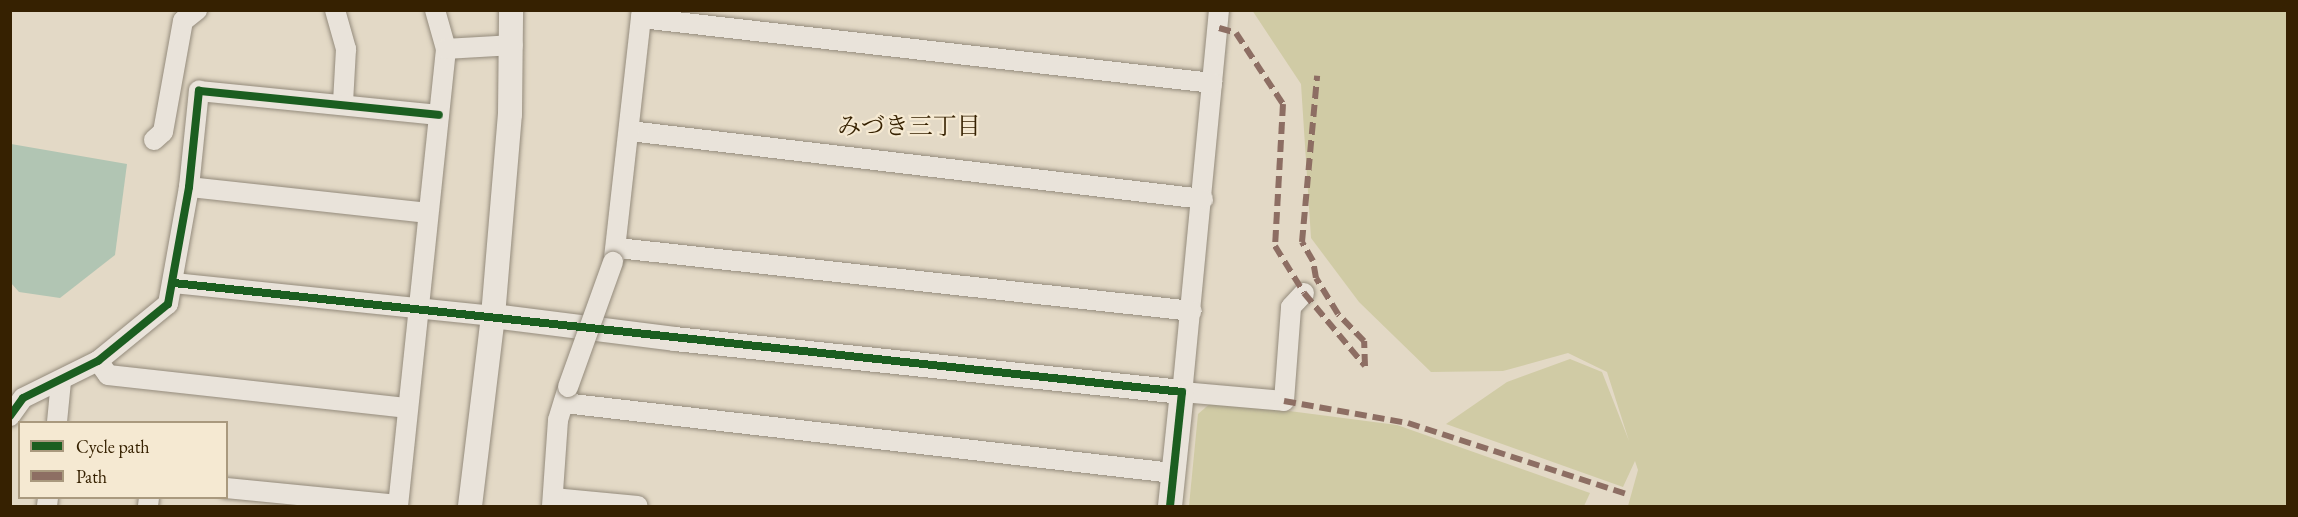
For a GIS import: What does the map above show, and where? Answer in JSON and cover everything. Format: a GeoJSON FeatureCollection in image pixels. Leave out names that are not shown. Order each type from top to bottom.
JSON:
{"type":"FeatureCollection","features":[{"type":"Feature","properties":{"kind":"street"},"geometry":{"type":"LineString","coordinates":[[154,140],[163,132],[183,21],[198,10]]}},
{"type":"Feature","properties":{"kind":"street"},"geometry":{"type":"LineString","coordinates":[[335,10],[346,49],[343,104]]}},
{"type":"Feature","properties":{"kind":"street"},"geometry":{"type":"LineString","coordinates":[[228,489],[248,498],[398,506],[446,49],[435,10]]}},
{"type":"Feature","properties":{"kind":"street"},"geometry":{"type":"LineString","coordinates":[[470,507],[493,316],[513,45],[511,10]]}},
{"type":"Feature","properties":{"kind":"street"},"geometry":{"type":"LineString","coordinates":[[1170,507],[1203,199],[1219,10]]}},
{"type":"Feature","properties":{"kind":"street"},"geometry":{"type":"LineString","coordinates":[[638,507],[553,502],[558,420],[615,255],[642,14],[1212,82]]}},
{"type":"Feature","properties":{"kind":"street"},"geometry":{"type":"LineString","coordinates":[[446,49],[513,45]]}},
{"type":"Feature","properties":{"kind":"street"},"geometry":{"type":"LineString","coordinates":[[10,416],[23,398],[98,361],[168,304],[174,283],[189,187],[200,91],[439,115]]}},
{"type":"Feature","properties":{"kind":"street"},"geometry":{"type":"LineString","coordinates":[[630,131],[1203,199]]}},
{"type":"Feature","properties":{"kind":"street"},"geometry":{"type":"LineString","coordinates":[[189,187],[428,213]]}},
{"type":"Feature","properties":{"kind":"street"},"geometry":{"type":"LineString","coordinates":[[615,255],[1192,310]]}},
{"type":"Feature","properties":{"kind":"street"},"geometry":{"type":"LineString","coordinates":[[174,283],[493,316],[675,339],[1284,401],[1291,307],[1304,293]]}},
{"type":"Feature","properties":{"kind":"street"},"geometry":{"type":"LineString","coordinates":[[98,361],[108,375],[408,408]]}},
{"type":"Feature","properties":{"kind":"street"},"geometry":{"type":"LineString","coordinates":[[57,421],[61,381]]}},
{"type":"Feature","properties":{"kind":"street"},"geometry":{"type":"LineString","coordinates":[[566,395],[1173,473]]}},
{"type":"Feature","properties":{"kind":"shaded area"},"geometry":{"type":"Polygon","coordinates":[[[1252,10],[2287,11],[2287,506],[1628,506],[1638,470],[1635,461],[1623,487],[1446,424],[1507,382],[1570,359],[1602,372],[1629,441],[1607,372],[1568,353],[1503,371],[1431,372],[1359,302],[1311,238],[1301,84],[1252,10]]]}},
{"type":"Feature","properties":{"kind":"shaded area"},"geometry":{"type":"Polygon","coordinates":[[[11,144],[127,164],[115,255],[60,298],[19,292],[11,283],[11,144]]]}},
{"type":"Feature","properties":{"kind":"shaded area"},"geometry":{"type":"Polygon","coordinates":[[[1213,401],[1397,425],[1590,493],[1584,506],[1189,506],[1198,414],[1213,401]]]}},
{"type":"Feature","properties":{"kind":"marked path"},"geometry":{"type":"LineString","coordinates":[[1219,28],[1236,33],[1283,104],[1275,246],[1304,293],[1365,366],[1364,341],[1338,314],[1316,278],[1313,261],[1302,242],[1317,76]]}},
{"type":"Feature","properties":{"kind":"marked path"},"geometry":{"type":"LineString","coordinates":[[1284,401],[1408,423],[1626,494]]}},
{"type":"Feature","properties":{"kind":"cycle path"},"geometry":{"type":"LineString","coordinates":[[10,416],[23,398],[98,361],[168,304],[189,187],[199,91],[439,115]]}},
{"type":"Feature","properties":{"kind":"cycle path"},"geometry":{"type":"LineString","coordinates":[[174,283],[1182,392],[1170,506]]}},
{"type":"Feature","properties":{"kind":"district","name":"みづき三丁目"},"geometry":{"type":"Point","coordinates":[909,126]}}]}
